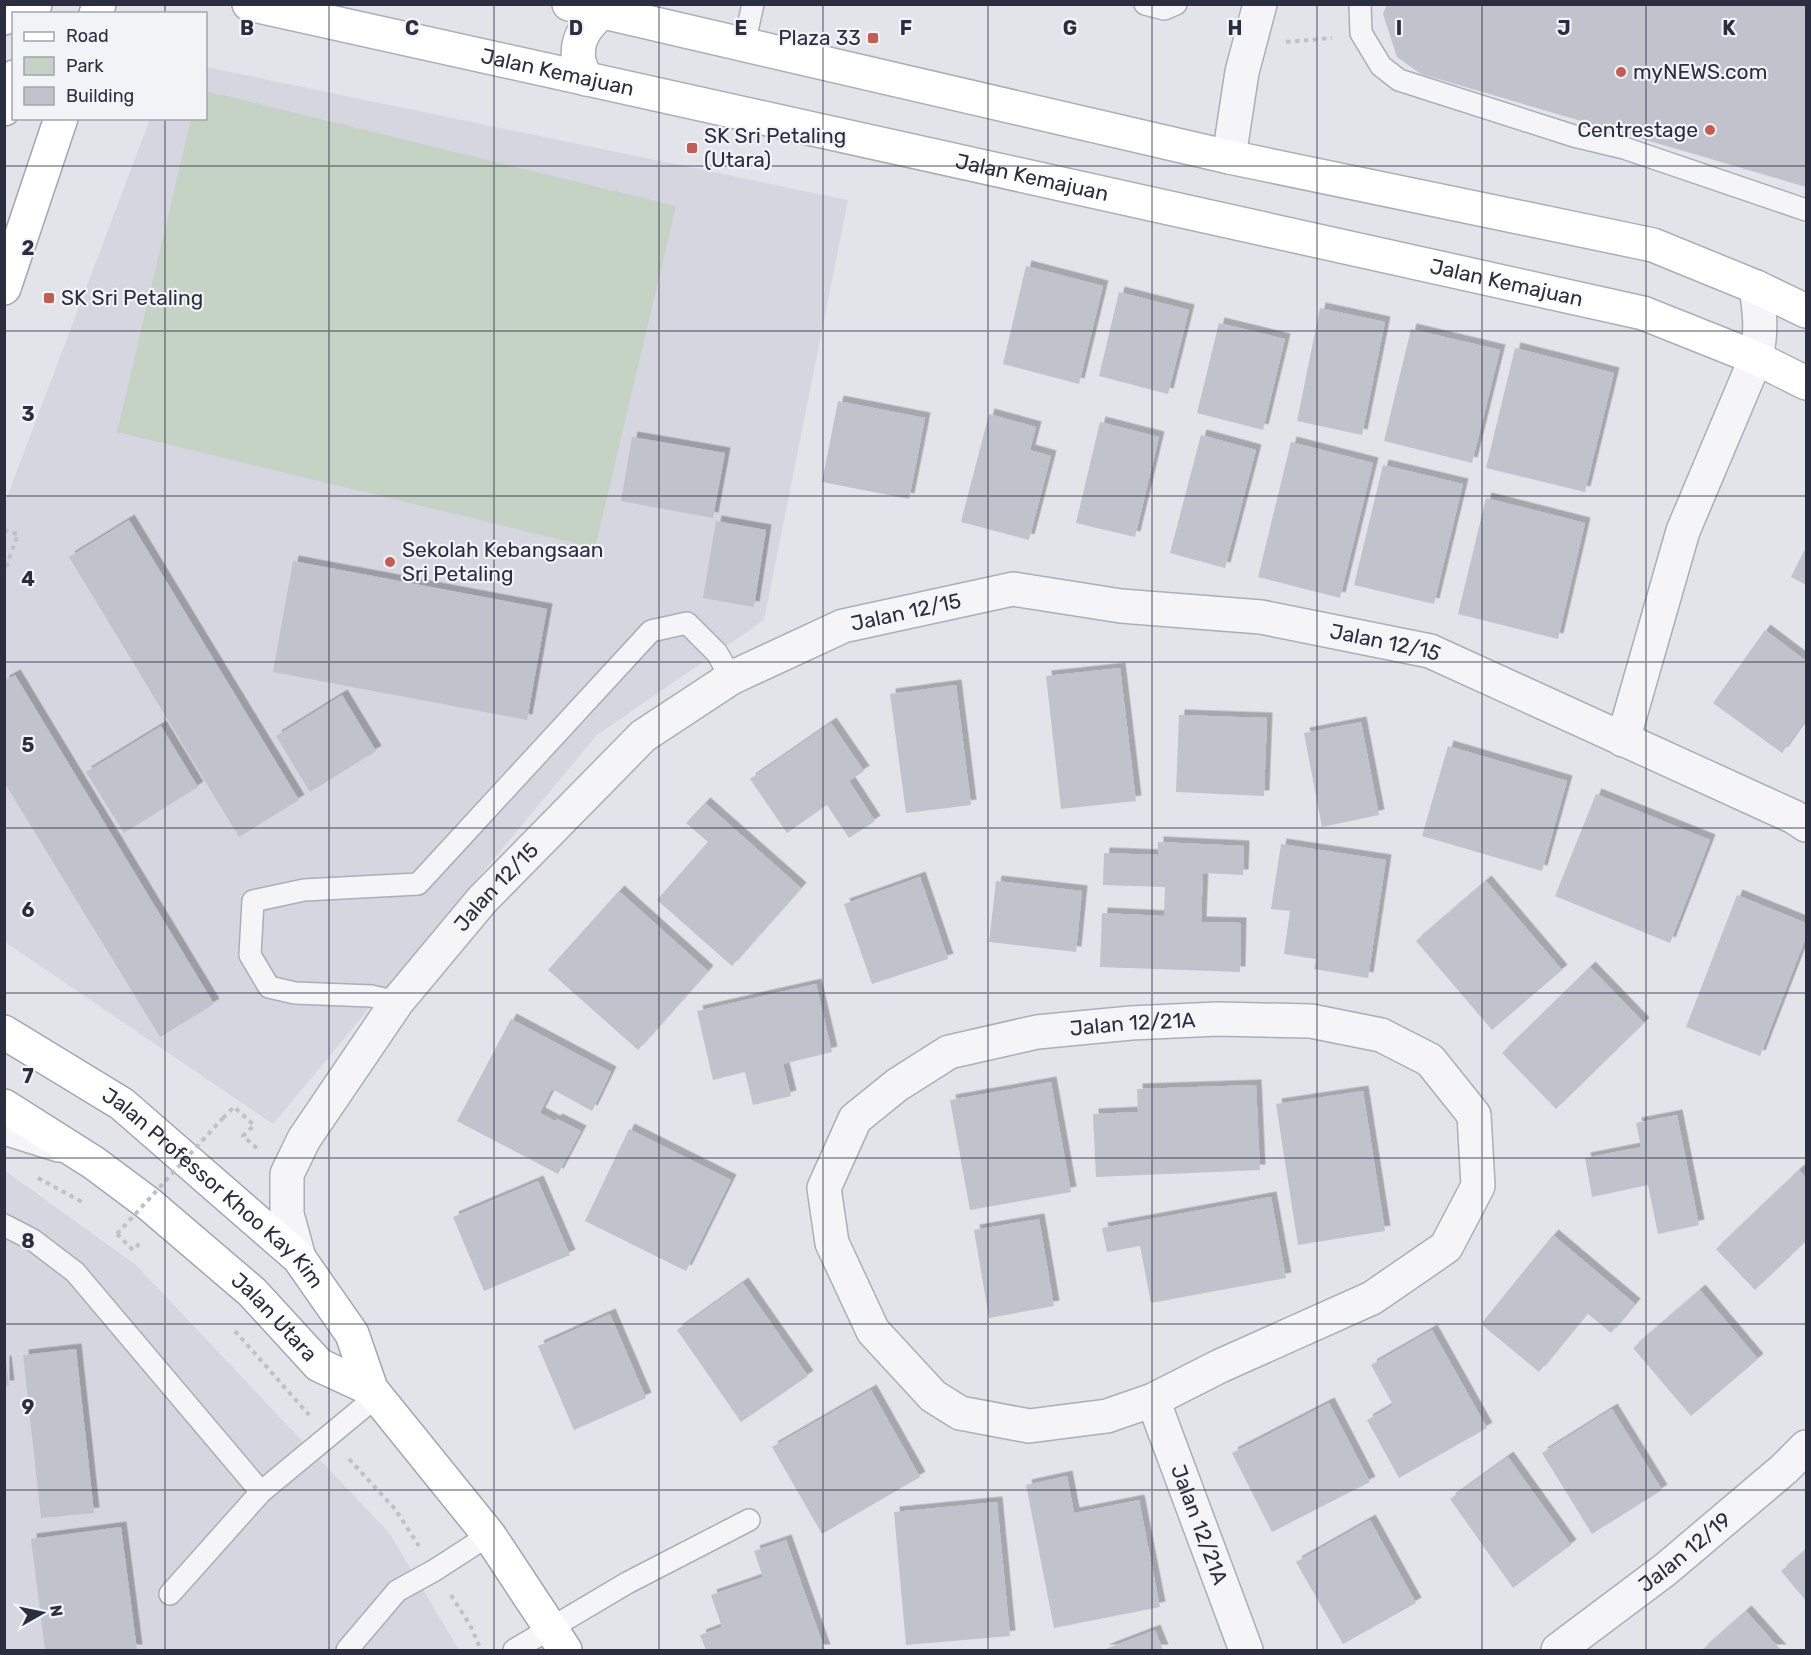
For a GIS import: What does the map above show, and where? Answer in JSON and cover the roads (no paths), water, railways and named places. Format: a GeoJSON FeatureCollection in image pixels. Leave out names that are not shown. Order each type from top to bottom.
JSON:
{"type":"FeatureCollection","features":[{"type":"Feature","properties":{"kind":"main road"},"geometry":{"type":"LineString","coordinates":[[4,18],[8,4]]}},
{"type":"Feature","properties":{"kind":"main road","name":"Jalan Kemajuan"},"geometry":{"type":"LineString","coordinates":[[249,4],[1643,313],[1756,358],[1806,383]]}},
{"type":"Feature","properties":{"kind":"main road"},"geometry":{"type":"LineString","coordinates":[[569,4],[602,12],[656,15],[744,45],[1229,157],[1653,245],[1806,311]]}},
{"type":"Feature","properties":{"kind":"main road"},"geometry":{"type":"LineString","coordinates":[[586,79],[579,61],[580,42],[588,24],[602,12]]}},
{"type":"Feature","properties":{"kind":"main road"},"geometry":{"type":"LineString","coordinates":[[4,109],[12,83]]}},
{"type":"Feature","properties":{"kind":"main road"},"geometry":{"type":"LineString","coordinates":[[4,288],[60,120]]}},
{"type":"Feature","properties":{"kind":"main road","name":"Jalan Professor Khoo Kay Kim"},"geometry":{"type":"LineString","coordinates":[[4,1032],[122,1104],[299,1258],[352,1334],[374,1393]]}},
{"type":"Feature","properties":{"kind":"main road","name":"Jalan Utara"},"geometry":{"type":"LineString","coordinates":[[4,1106],[94,1163],[149,1204],[252,1293],[319,1365],[374,1393],[489,1535],[558,1639]]}},
{"type":"Feature","properties":{"kind":"street"},"geometry":{"type":"LineString","coordinates":[[1229,157],[1242,72],[1260,4]]}},
{"type":"Feature","properties":{"kind":"street"},"geometry":{"type":"LineString","coordinates":[[1623,740],[1683,531],[1756,358],[1761,339],[1761,319],[1756,288]]}},
{"type":"Feature","properties":{"kind":"street","name":"Jalan 12/15"},"geometry":{"type":"LineString","coordinates":[[299,1258],[287,1214],[287,1174],[304,1139],[397,1002],[482,900],[643,736],[731,678],[843,626],[1013,589],[1121,606],[1261,617],[1430,651],[1794,817],[1806,825]]}},
{"type":"Feature","properties":{"kind":"street","name":"Jalan 12/21A"},"geometry":{"type":"LineString","coordinates":[[1217,1019],[1311,1021],[1382,1035],[1430,1060],[1474,1115],[1478,1186],[1446,1247],[1372,1299],[1220,1366],[1153,1400],[1107,1416],[1029,1426],[960,1413],[933,1396],[873,1331],[832,1243],[824,1188],[855,1119],[897,1085],[949,1052],[1037,1032],[1131,1023],[1217,1019]]}},
{"type":"Feature","properties":{"kind":"street","name":"Jalan 12/21A"},"geometry":{"type":"LineString","coordinates":[[1153,1400],[1246,1650]]}},
{"type":"Feature","properties":{"kind":"street","name":"Jalan 12/19"},"geometry":{"type":"LineString","coordinates":[[1558,1650],[1666,1569],[1784,1469],[1806,1447]]}},
{"type":"Feature","properties":{"kind":"lane"},"geometry":{"type":"LineString","coordinates":[[744,45],[753,4]]}},
{"type":"Feature","properties":{"kind":"lane"},"geometry":{"type":"LineString","coordinates":[[1145,4],[1164,9],[1176,4]]}},
{"type":"Feature","properties":{"kind":"lane"},"geometry":{"type":"LineString","coordinates":[[1360,4],[1361,33],[1381,66],[1399,80],[1574,136],[1624,148],[1806,210]]}},
{"type":"Feature","properties":{"kind":"lane"},"geometry":{"type":"LineString","coordinates":[[397,1002],[371,996],[296,993],[269,987],[250,955],[253,901],[304,890],[418,884],[651,631],[687,623],[717,653],[731,678]]}},
{"type":"Feature","properties":{"kind":"lane"},"geometry":{"type":"LineString","coordinates":[[4,1134],[94,1163]]}},
{"type":"Feature","properties":{"kind":"lane"},"geometry":{"type":"LineString","coordinates":[[4,1225],[33,1240],[75,1272],[261,1492]]}},
{"type":"Feature","properties":{"kind":"lane"},"geometry":{"type":"LineString","coordinates":[[170,1594],[261,1492],[328,1437],[374,1393]]}},
{"type":"Feature","properties":{"kind":"lane"},"geometry":{"type":"LineString","coordinates":[[514,1650],[558,1639],[627,1583],[749,1520]]}},
{"type":"Feature","properties":{"kind":"lane"},"geometry":{"type":"LineString","coordinates":[[347,1650],[398,1591],[489,1535]]}},
{"type":"Feature","properties":{"kind":"place","name":"Plaza 33"},"geometry":{"type":"Point","coordinates":[873,38]}},
{"type":"Feature","properties":{"kind":"place","name":"myNEWS.com"},"geometry":{"type":"Point","coordinates":[1621,72]}},
{"type":"Feature","properties":{"kind":"place","name":"Centrestage"},"geometry":{"type":"Point","coordinates":[1710,130]}},
{"type":"Feature","properties":{"kind":"place","name":"SK Sri Petaling (Utara)"},"geometry":{"type":"Point","coordinates":[692,148]}},
{"type":"Feature","properties":{"kind":"place","name":"SK Sri Petaling"},"geometry":{"type":"Point","coordinates":[49,298]}},
{"type":"Feature","properties":{"kind":"place","name":"Sekolah Kebangsaan Sri Petaling"},"geometry":{"type":"Point","coordinates":[390,562]}}]}
